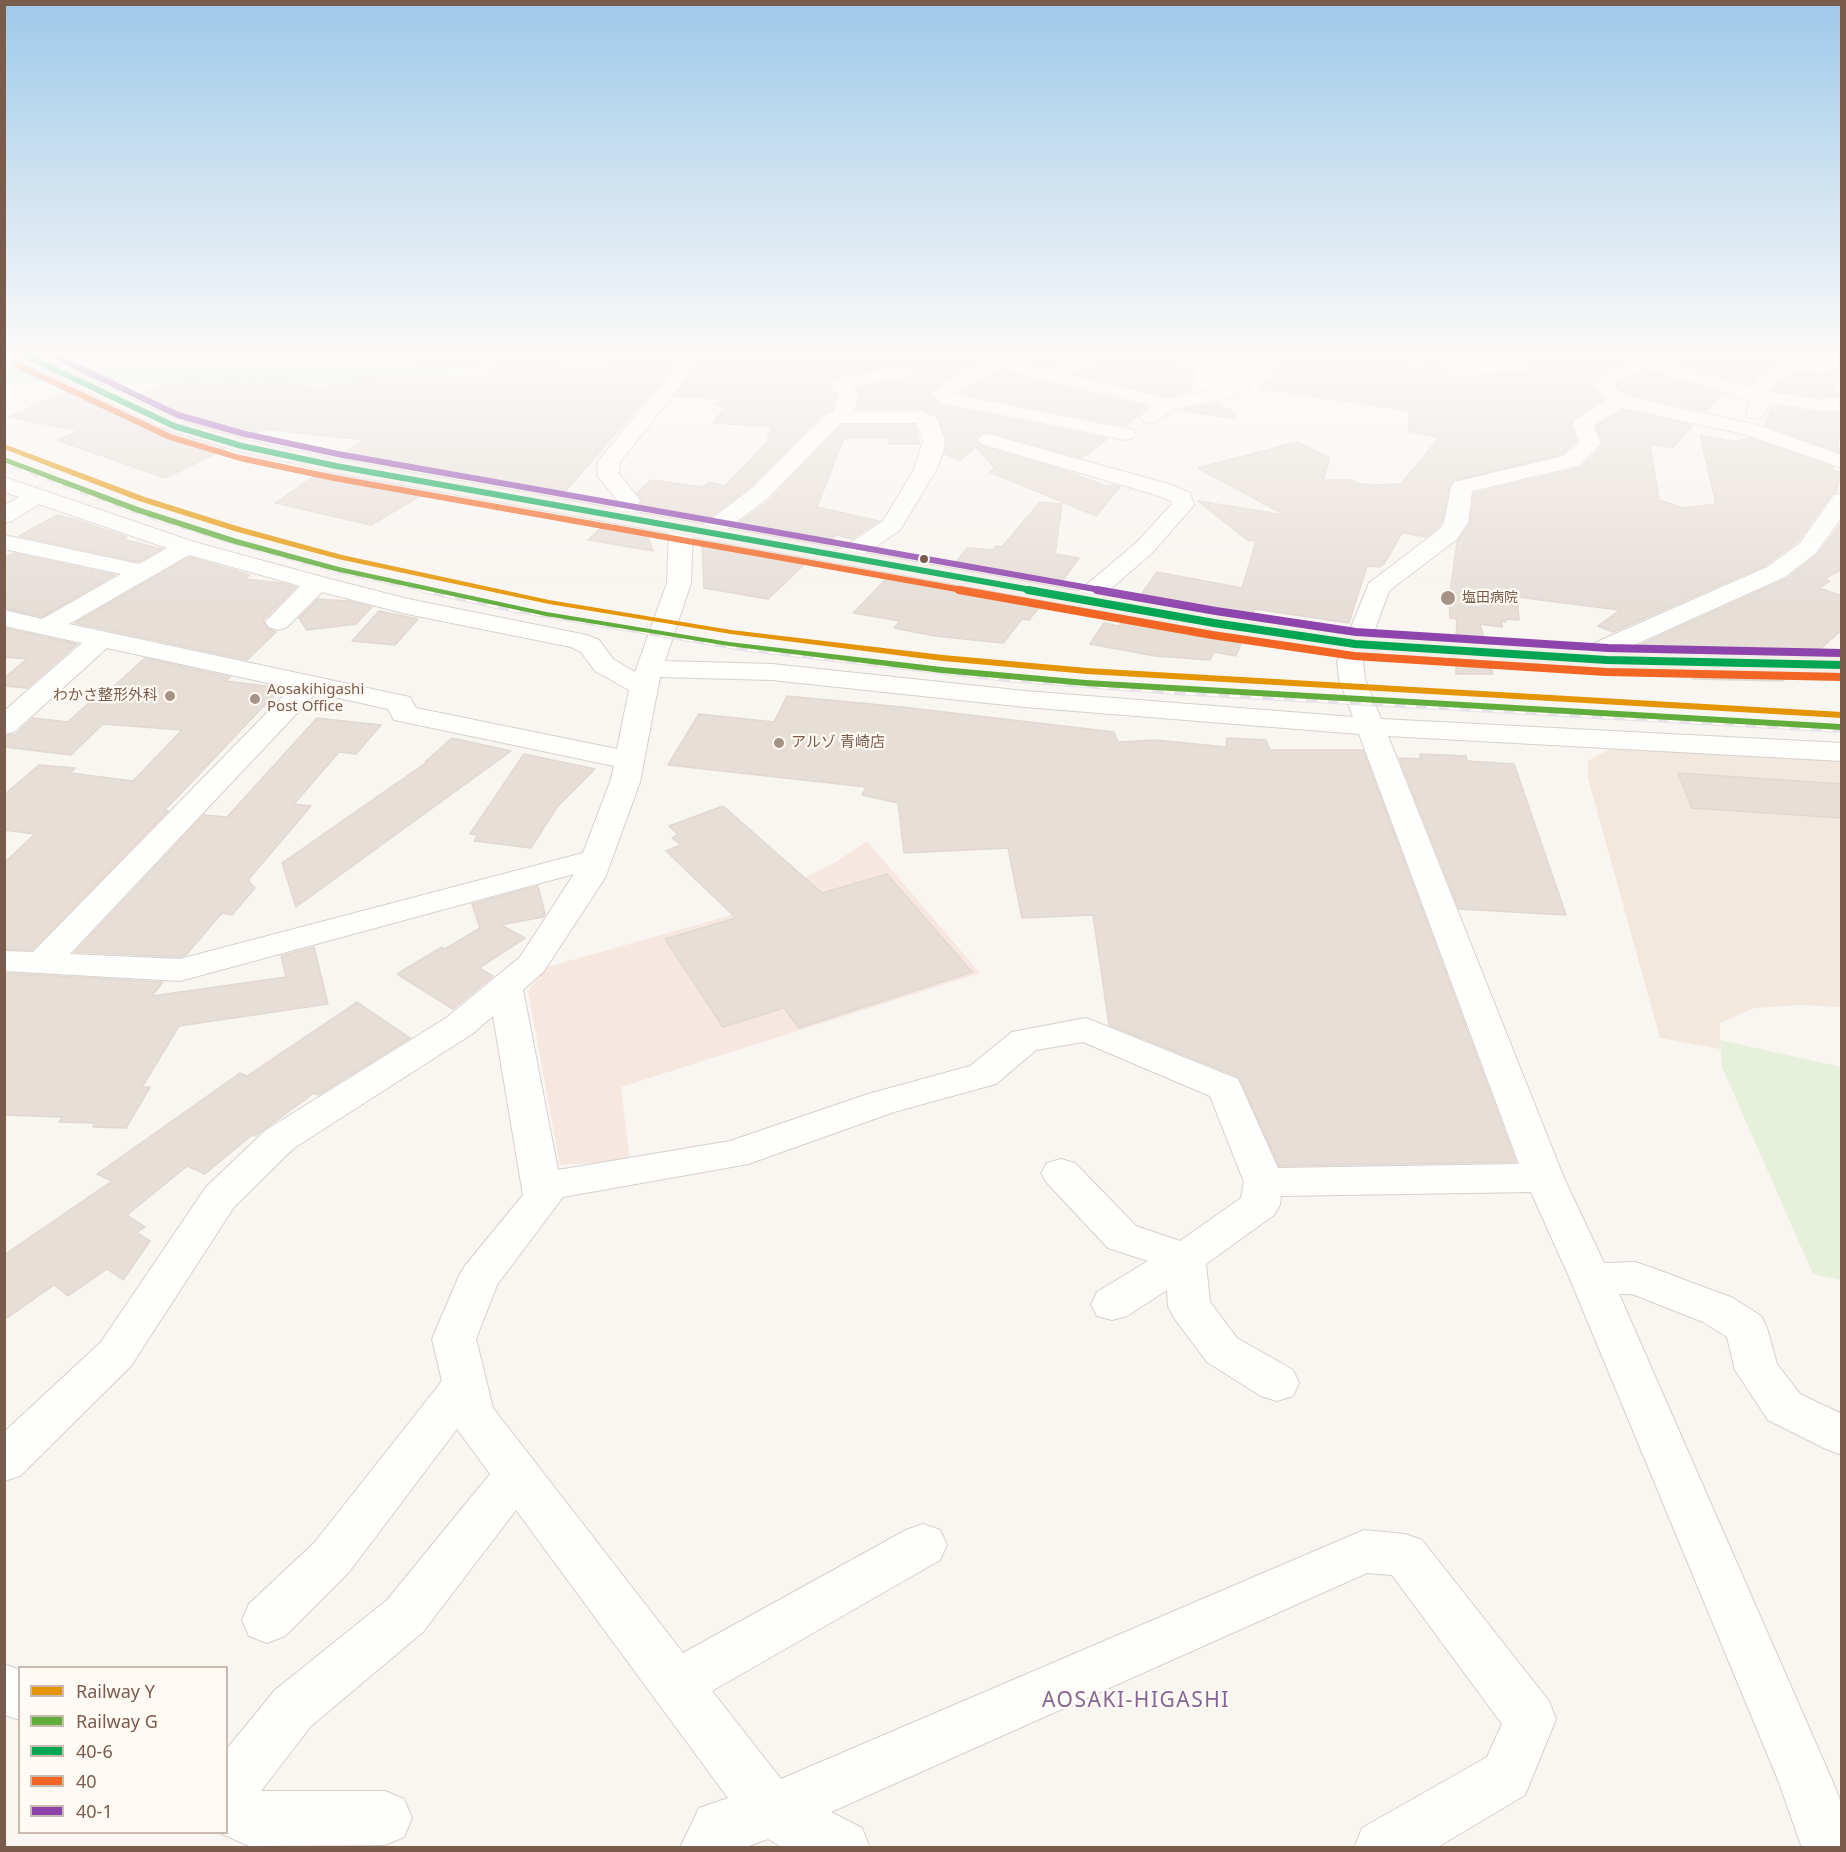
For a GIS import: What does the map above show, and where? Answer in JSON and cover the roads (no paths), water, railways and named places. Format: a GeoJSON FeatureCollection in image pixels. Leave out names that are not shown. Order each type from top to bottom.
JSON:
{"type":"FeatureCollection","features":[{"type":"Feature","properties":{"kind":"main road"},"geometry":{"type":"LineString","coordinates":[[216,438],[336,466],[694,531],[1214,623],[1355,644],[1583,658],[1842,665]]}},
{"type":"Feature","properties":{"kind":"street"},"geometry":{"type":"LineString","coordinates":[[622,518],[629,500],[608,475],[609,461],[627,438]]}},
{"type":"Feature","properties":{"kind":"street"},"geometry":{"type":"LineString","coordinates":[[4,1462],[116,1354],[220,1197],[280,1139],[459,1026],[532,964],[589,878],[625,782],[646,678],[679,583],[694,531],[760,493],[813,438]]}},
{"type":"Feature","properties":{"kind":"street"},"geometry":{"type":"LineString","coordinates":[[845,558],[892,525],[925,470],[932,453],[933,438]]}},
{"type":"Feature","properties":{"kind":"street"},"geometry":{"type":"LineString","coordinates":[[1099,456],[1121,438]]}},
{"type":"Feature","properties":{"kind":"street"},"geometry":{"type":"LineString","coordinates":[[1588,438],[1590,444],[1570,460],[1462,487],[1456,523],[1449,534],[1378,588],[1355,644],[1350,662],[1352,679],[1544,1178],[1591,1279],[1805,1780],[1830,1848]]}},
{"type":"Feature","properties":{"kind":"street"},"geometry":{"type":"LineString","coordinates":[[1776,438],[1840,462],[1842,487]]}},
{"type":"Feature","properties":{"kind":"street"},"geometry":{"type":"LineString","coordinates":[[988,440],[1099,456],[1182,498],[1183,505],[1144,548],[1083,600]]}},
{"type":"Feature","properties":{"kind":"street"},"geometry":{"type":"LineString","coordinates":[[4,484],[186,547],[317,583],[407,606],[578,640],[590,646],[604,665],[615,673],[646,678],[772,672],[1231,718],[1842,752]]}},
{"type":"Feature","properties":{"kind":"street"},"geometry":{"type":"LineString","coordinates":[[4,516],[35,496]]}},
{"type":"Feature","properties":{"kind":"street"},"geometry":{"type":"LineString","coordinates":[[1583,658],[1776,572],[1808,548],[1842,500]]}},
{"type":"Feature","properties":{"kind":"street"},"geometry":{"type":"LineString","coordinates":[[4,542],[144,572]]}},
{"type":"Feature","properties":{"kind":"street"},"geometry":{"type":"LineString","coordinates":[[46,627],[186,547]]}},
{"type":"Feature","properties":{"kind":"street"},"geometry":{"type":"LineString","coordinates":[[278,622],[317,583]]}},
{"type":"Feature","properties":{"kind":"street"},"geometry":{"type":"LineString","coordinates":[[4,618],[400,704],[404,714],[629,760]]}},
{"type":"Feature","properties":{"kind":"street"},"geometry":{"type":"LineString","coordinates":[[4,726],[102,639]]}},
{"type":"Feature","properties":{"kind":"street"},"geometry":{"type":"LineString","coordinates":[[42,963],[309,684]]}},
{"type":"Feature","properties":{"kind":"street"},"geometry":{"type":"LineString","coordinates":[[4,961],[180,970],[596,859]]}},
{"type":"Feature","properties":{"kind":"street"},"geometry":{"type":"LineString","coordinates":[[505,987],[543,1197],[479,1278],[454,1339],[472,1415],[771,1811],[842,1848]]}},
{"type":"Feature","properties":{"kind":"street"},"geometry":{"type":"LineString","coordinates":[[541,1188],[734,1154],[881,1103],[983,1075],[1025,1040],[1086,1030],[1225,1088],[1264,1182],[1260,1205],[1185,1258],[1112,1304]]}},
{"type":"Feature","properties":{"kind":"street"},"geometry":{"type":"LineString","coordinates":[[1061,1173],[1122,1237],[1185,1258]]}},
{"type":"Feature","properties":{"kind":"street"},"geometry":{"type":"LineString","coordinates":[[1264,1182],[1544,1178]]}},
{"type":"Feature","properties":{"kind":"street"},"geometry":{"type":"LineString","coordinates":[[1185,1258],[1189,1306],[1222,1350],[1277,1383]]}},
{"type":"Feature","properties":{"kind":"street"},"geometry":{"type":"LineString","coordinates":[[1591,1279],[1635,1278],[1718,1310],[1746,1328],[1757,1370],[1784,1407],[1842,1436]]}},
{"type":"Feature","properties":{"kind":"street"},"geometry":{"type":"LineString","coordinates":[[267,1620],[332,1557],[465,1384]]}},
{"type":"Feature","properties":{"kind":"street"},"geometry":{"type":"LineString","coordinates":[[228,1790],[293,1708],[405,1616],[517,1474]]}},
{"type":"Feature","properties":{"kind":"street"},"geometry":{"type":"LineString","coordinates":[[676,1684],[923,1545]]}},
{"type":"Feature","properties":{"kind":"street"},"geometry":{"type":"LineString","coordinates":[[708,1848],[719,1828],[771,1811],[1364,1551],[1405,1555],[1530,1719],[1506,1776],[1382,1848]]}},
{"type":"Feature","properties":{"kind":"street"},"geometry":{"type":"LineString","coordinates":[[4,1688],[18,1695]]}},
{"type":"Feature","properties":{"kind":"street"},"geometry":{"type":"LineString","coordinates":[[228,1808],[249,1819],[385,1818]]}},
{"type":"Feature","properties":{"kind":"railway"},"geometry":{"type":"LineString","coordinates":[[4,463],[132,511],[245,546],[337,571],[430,591]]}},
{"type":"Feature","properties":{"kind":"railway"},"geometry":{"type":"LineString","coordinates":[[423,590],[511,609],[748,649],[1006,679],[1175,692],[1842,730]]}},
{"type":"Feature","properties":{"kind":"rail line","name":"Y"},"geometry":{"type":"LineString","coordinates":[[4,446],[142,499],[237,529],[341,557],[549,602],[731,632],[943,658],[1087,671],[1842,715]]}},
{"type":"Feature","properties":{"kind":"rail line","name":"G"},"geometry":{"type":"LineString","coordinates":[[4,459],[138,510],[234,541],[338,569],[546,614],[729,644],[942,670],[1086,683],[1841,727]]}},
{"type":"Feature","properties":{"kind":"place","name":"塩田病院"},"geometry":{"type":"Point","coordinates":[1448,598]}},
{"type":"Feature","properties":{"kind":"place","name":"わかさ整形外科"},"geometry":{"type":"Point","coordinates":[170,696]}},
{"type":"Feature","properties":{"kind":"place","name":"Aosakihigashi Post Office"},"geometry":{"type":"Point","coordinates":[255,699]}},
{"type":"Feature","properties":{"kind":"place","name":"アルゾ 青崎店"},"geometry":{"type":"Point","coordinates":[779,743]}},
{"type":"Feature","properties":{"kind":"district","name":"AOSAKI-HIGASHI"},"geometry":{"type":"Point","coordinates":[1136,1701]}}]}
